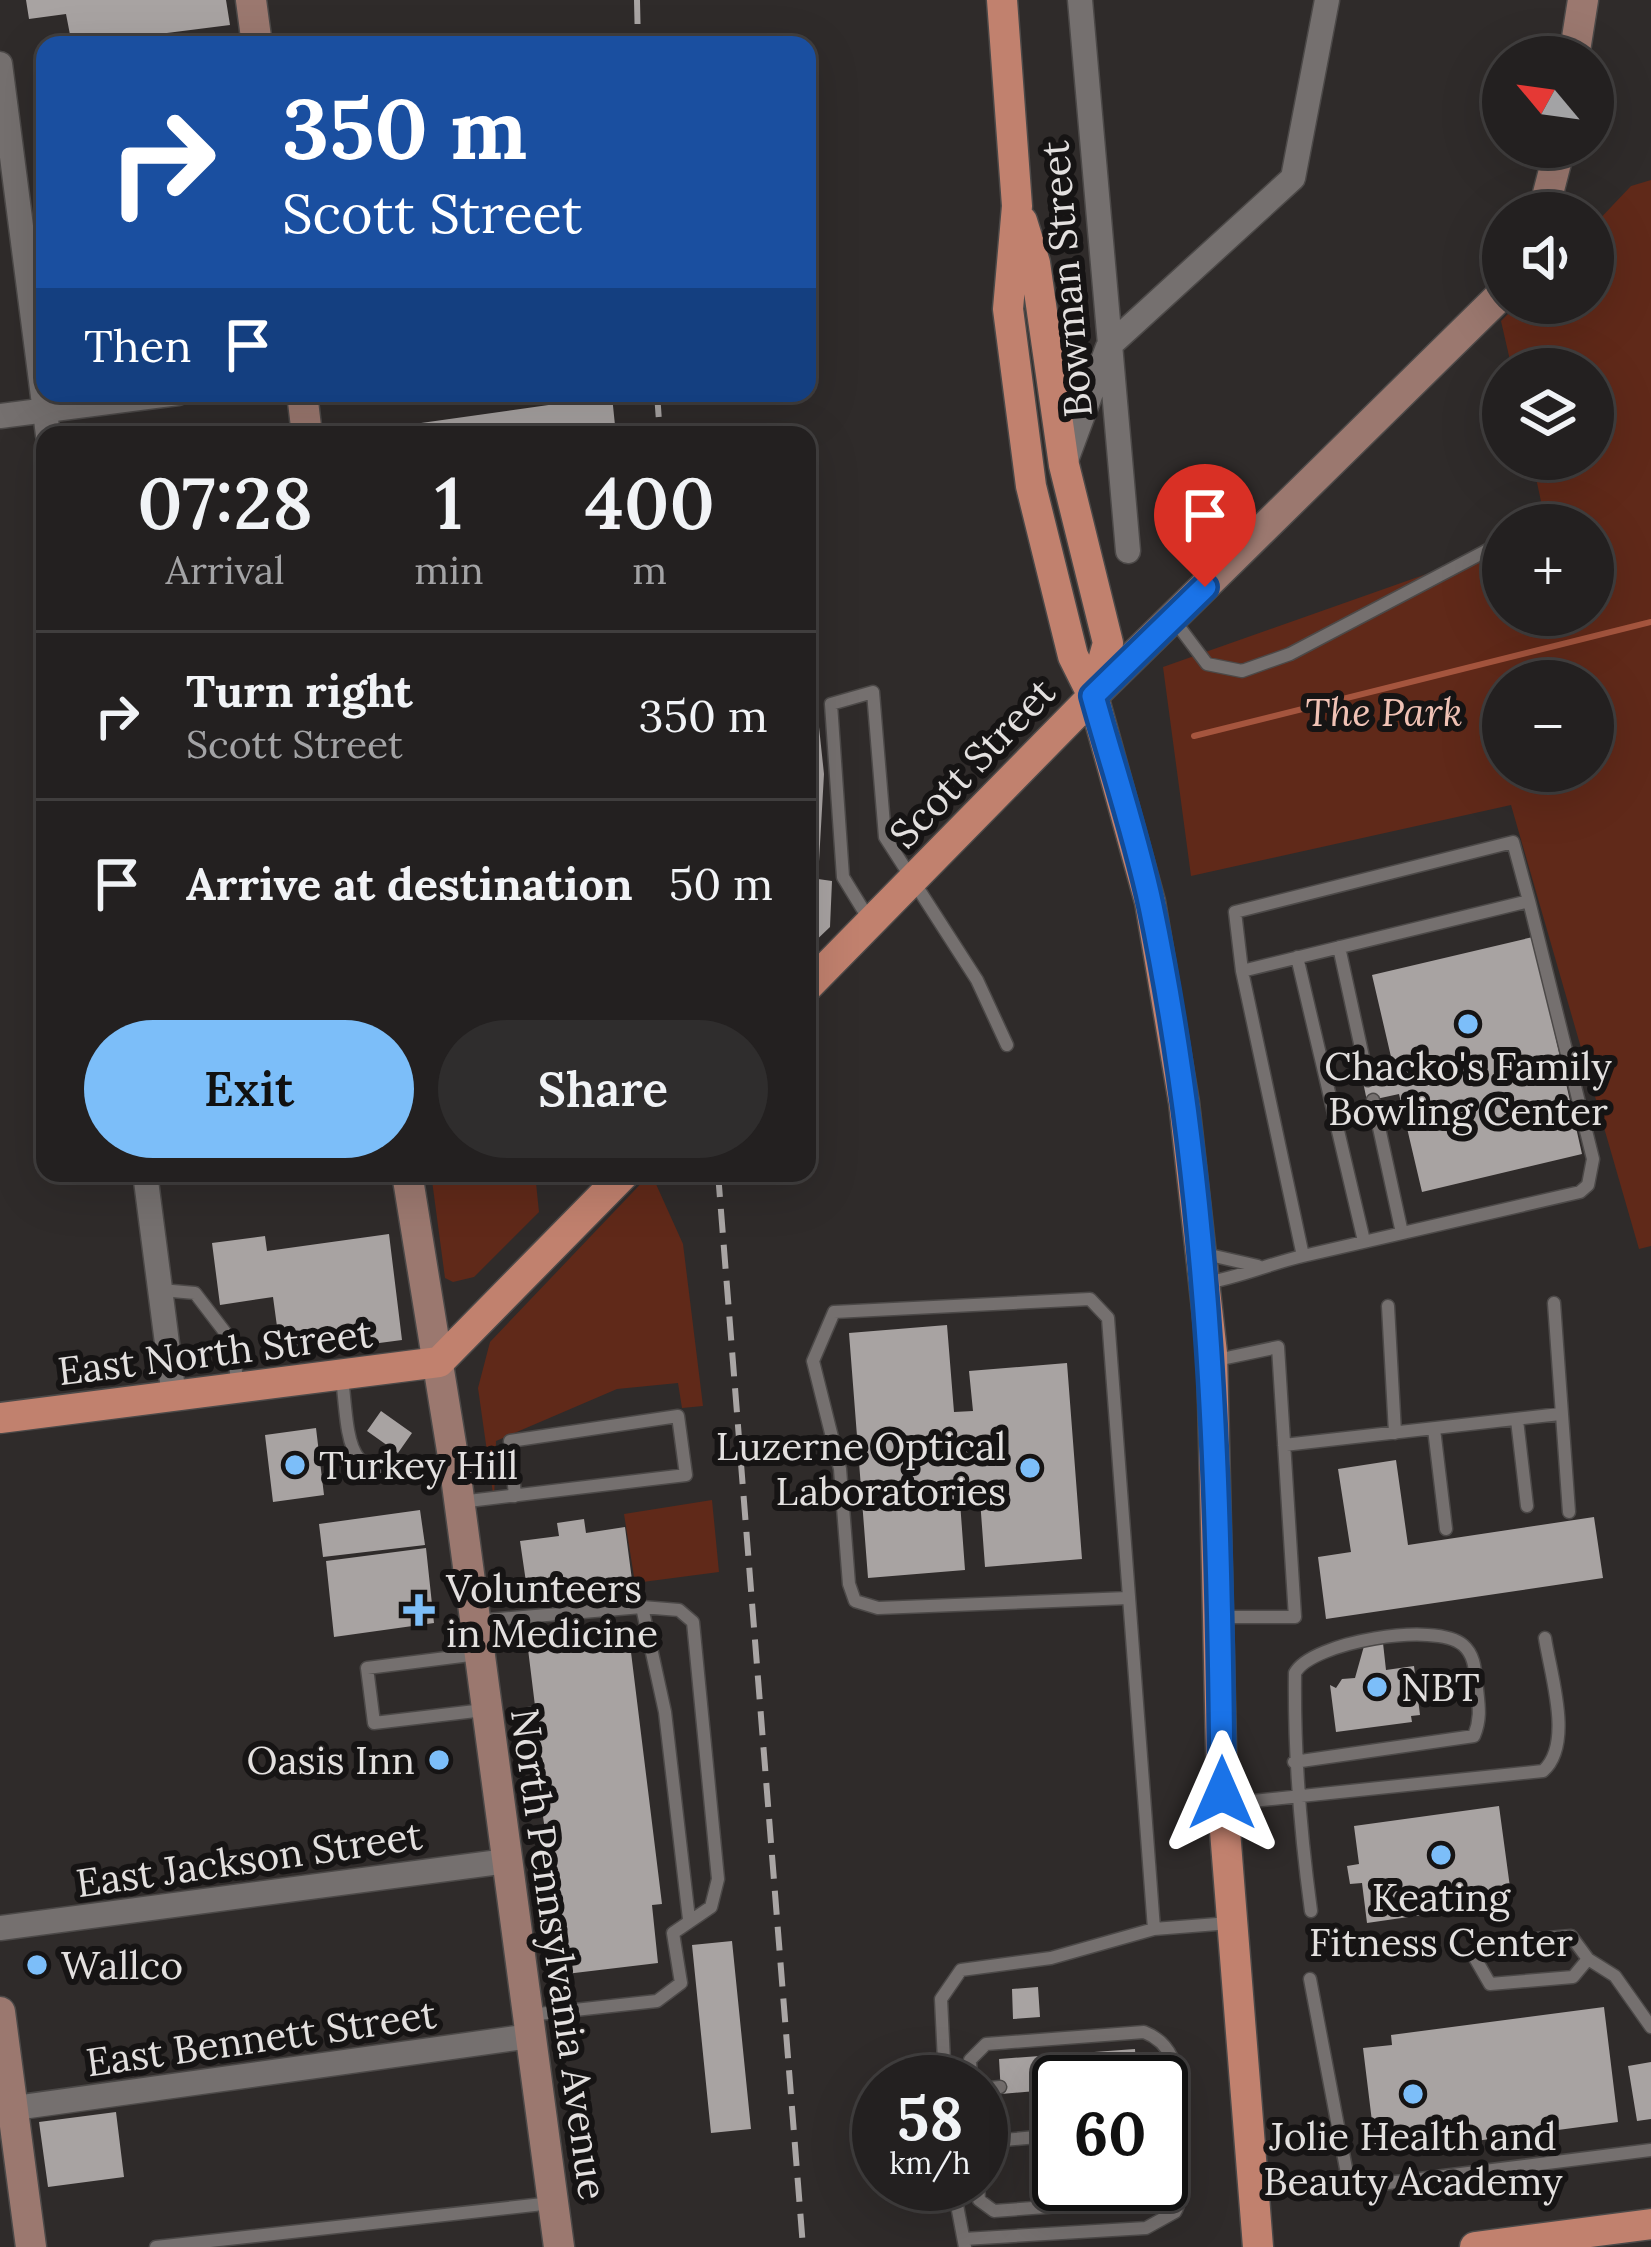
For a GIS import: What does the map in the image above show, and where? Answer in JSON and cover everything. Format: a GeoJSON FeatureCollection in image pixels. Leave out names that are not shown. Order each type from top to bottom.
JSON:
{"type":"FeatureCollection","features":[{"type":"Feature","properties":{"kind":"main road"},"geometry":{"type":"LineString","coordinates":[[1002,0],[1017,206],[1008,308],[1031,485],[1073,656],[1093,696],[1150,902],[1181,1082],[1212,1361],[1222,1804],[1258,2247]]}},
{"type":"Feature","properties":{"kind":"main road"},"geometry":{"type":"LineString","coordinates":[[1017,206],[1034,263],[1064,465],[1108,643],[1093,696]]}},
{"type":"Feature","properties":{"kind":"main road","name":"Scott Street"},"geometry":{"type":"LineString","coordinates":[[816,978],[1093,696]]}},
{"type":"Feature","properties":{"kind":"main road"},"geometry":{"type":"LineString","coordinates":[[440,1362],[616,1182]]}},
{"type":"Feature","properties":{"kind":"main road","name":"East North Street"},"geometry":{"type":"LineString","coordinates":[[0,1418],[440,1362]]}},
{"type":"Feature","properties":{"kind":"main road"},"geometry":{"type":"LineString","coordinates":[[1474,2247],[1651,2224]]}},
{"type":"Feature","properties":{"kind":"street"},"geometry":{"type":"LineString","coordinates":[[251,0],[256,36]]}},
{"type":"Feature","properties":{"kind":"street","name":"Bowman Street"},"geometry":{"type":"LineString","coordinates":[[1079,0],[1127,551]]}},
{"type":"Feature","properties":{"kind":"street"},"geometry":{"type":"LineString","coordinates":[[1064,465],[1108,347],[1292,178],[1328,0]]}},
{"type":"Feature","properties":{"kind":"street"},"geometry":{"type":"LineString","coordinates":[[1577,36],[1583,0]]}},
{"type":"Feature","properties":{"kind":"street"},"geometry":{"type":"LineString","coordinates":[[0,64],[36,345]]}},
{"type":"Feature","properties":{"kind":"street","name":"Scott Street"},"geometry":{"type":"LineString","coordinates":[[1093,696],[1482,313]]}},
{"type":"Feature","properties":{"kind":"street"},"geometry":{"type":"LineString","coordinates":[[0,416],[46,423],[138,402]]}},
{"type":"Feature","properties":{"kind":"street"},"geometry":{"type":"LineString","coordinates":[[146,1182],[174,1397]]}},
{"type":"Feature","properties":{"kind":"street","name":"North Pennsylvania Avenue"},"geometry":{"type":"LineString","coordinates":[[409,1182],[440,1362],[559,2247]]}},
{"type":"Feature","properties":{"kind":"street","name":"East Jackson Street"},"geometry":{"type":"LineString","coordinates":[[0,1928],[507,1861]]}},
{"type":"Feature","properties":{"kind":"street"},"geometry":{"type":"LineString","coordinates":[[0,2012],[7,2109],[31,2247]]}},
{"type":"Feature","properties":{"kind":"street","name":"East Bennett Street"},"geometry":{"type":"LineString","coordinates":[[7,2109],[530,2025]]}},
{"type":"Feature","properties":{"kind":"lane"},"geometry":{"type":"LineString","coordinates":[[1173,619],[1207,664],[1242,671],[1290,654],[1482,553]]}},
{"type":"Feature","properties":{"kind":"lane"},"geometry":{"type":"LineString","coordinates":[[871,922],[856,907],[843,878],[831,704],[873,692],[886,837],[977,980],[1007,1045]]}},
{"type":"Feature","properties":{"kind":"lane"},"geometry":{"type":"LineString","coordinates":[[1202,1268],[1258,1266],[1303,1256],[1364,1241],[1580,1192],[1591,1176],[1593,1159],[1513,842],[1235,912],[1242,971],[1303,1256]]}},
{"type":"Feature","properties":{"kind":"lane"},"geometry":{"type":"LineString","coordinates":[[1242,971],[1529,901]]}},
{"type":"Feature","properties":{"kind":"lane"},"geometry":{"type":"LineString","coordinates":[[1339,947],[1369,1080]]}},
{"type":"Feature","properties":{"kind":"lane"},"geometry":{"type":"LineString","coordinates":[[1297,958],[1364,1241]]}},
{"type":"Feature","properties":{"kind":"lane"},"geometry":{"type":"LineString","coordinates":[[1373,1100],[1402,1233]]}},
{"type":"Feature","properties":{"kind":"lane"},"geometry":{"type":"LineString","coordinates":[[1202,1268],[1246,1276],[1258,1266]]}},
{"type":"Feature","properties":{"kind":"lane"},"geometry":{"type":"LineString","coordinates":[[160,1290],[195,1293],[233,1344],[238,1388]]}},
{"type":"Feature","properties":{"kind":"lane"},"geometry":{"type":"LineString","coordinates":[[1128,1598],[878,1608],[855,1600],[849,1585],[841,1469],[813,1361],[834,1312],[1090,1299],[1101,1305],[1108,1318],[1154,1929]]}},
{"type":"Feature","properties":{"kind":"lane"},"geometry":{"type":"LineString","coordinates":[[1554,1304],[1569,1512]]}},
{"type":"Feature","properties":{"kind":"lane"},"geometry":{"type":"LineString","coordinates":[[1388,1306],[1396,1433]]}},
{"type":"Feature","properties":{"kind":"lane"},"geometry":{"type":"LineString","coordinates":[[1212,1361],[1278,1347],[1295,1617],[1221,1617]]}},
{"type":"Feature","properties":{"kind":"lane"},"geometry":{"type":"LineString","coordinates":[[342,1375],[348,1447],[359,1462],[373,1471],[454,1469]]}},
{"type":"Feature","properties":{"kind":"lane"},"geometry":{"type":"LineString","coordinates":[[1284,1445],[1560,1414]]}},
{"type":"Feature","properties":{"kind":"lane"},"geometry":{"type":"LineString","coordinates":[[459,1502],[515,1496],[686,1475],[678,1416],[510,1441],[515,1496]]}},
{"type":"Feature","properties":{"kind":"lane"},"geometry":{"type":"LineString","coordinates":[[1517,1420],[1527,1506]]}},
{"type":"Feature","properties":{"kind":"lane"},"geometry":{"type":"LineString","coordinates":[[1434,1429],[1446,1529]]}},
{"type":"Feature","properties":{"kind":"lane"},"geometry":{"type":"LineString","coordinates":[[475,1621],[642,1607],[679,1610],[693,1622],[718,1879],[711,1907],[673,1933],[681,1983],[657,2001],[530,2025]]}},
{"type":"Feature","properties":{"kind":"lane"},"geometry":{"type":"LineString","coordinates":[[642,1607],[665,1712],[688,1919]]}},
{"type":"Feature","properties":{"kind":"lane"},"geometry":{"type":"LineString","coordinates":[[1294,1762],[1474,1736],[1480,1720],[1474,1660],[1466,1646],[1451,1638],[1384,1636],[1309,1654],[1295,1673],[1294,1762],[1295,1796],[1311,1911]]}},
{"type":"Feature","properties":{"kind":"lane"},"geometry":{"type":"LineString","coordinates":[[1222,1804],[1543,1771],[1557,1750],[1545,1638]]}},
{"type":"Feature","properties":{"kind":"lane"},"geometry":{"type":"LineString","coordinates":[[479,1653],[367,1668],[374,1724],[487,1710]]}},
{"type":"Feature","properties":{"kind":"lane"},"geometry":{"type":"LineString","coordinates":[[944,2055],[941,1999],[961,1970],[1051,1958],[1154,1929],[1231,1923]]}},
{"type":"Feature","properties":{"kind":"lane"},"geometry":{"type":"LineString","coordinates":[[1588,1959],[1573,1977],[1490,1984],[1475,1958],[1491,1943],[1571,1936],[1588,1959],[1615,1976],[1651,2027]]}},
{"type":"Feature","properties":{"kind":"lane"},"geometry":{"type":"LineString","coordinates":[[1310,1979],[1348,2180],[1364,2186],[1651,2150]]}},
{"type":"Feature","properties":{"kind":"lane"},"geometry":{"type":"LineString","coordinates":[[958,2211],[964,2243],[1146,2228],[1175,2212],[1183,2192],[1174,2062],[1155,2036],[1144,2032],[986,2044],[975,2055]]}},
{"type":"Feature","properties":{"kind":"lane"},"geometry":{"type":"LineString","coordinates":[[156,2247],[553,2203]]}},
{"type":"Feature","properties":{"kind":"green space","name":"The Park"},"geometry":{"type":"Polygon","coordinates":[[[1651,180],[1651,1246],[1639,1249],[1511,805],[1191,876],[1163,667],[1482,554],[1482,636],[1614,636],[1614,504],[1542,504],[1536,480],[1614,480],[1614,348],[1507,348],[1502,324],[1614,324],[1614,204],[1631,186],[1651,180]]]}},
{"type":"Feature","properties":{"kind":"green space"},"geometry":{"type":"Polygon","coordinates":[[[432,1182],[536,1182],[539,1212],[474,1277],[453,1282],[445,1278],[432,1182]]]}},
{"type":"Feature","properties":{"kind":"green space"},"geometry":{"type":"Polygon","coordinates":[[[642,1182],[655,1182],[683,1244],[703,1406],[682,1408],[678,1383],[617,1389],[496,1441],[494,1501],[478,1388],[490,1342],[642,1182]]]}},
{"type":"Feature","properties":{"kind":"green space"},"geometry":{"type":"Polygon","coordinates":[[[712,1500],[719,1572],[635,1583],[624,1514],[712,1500]]]}},
{"type":"Feature","properties":{"kind":"building"},"geometry":{"type":"Polygon","coordinates":[[[26,0],[226,0],[230,25],[143,36],[70,36],[66,14],[29,19],[26,0]]]}},
{"type":"Feature","properties":{"kind":"building"},"geometry":{"type":"Polygon","coordinates":[[[570,402],[613,402],[615,426],[400,426],[570,402]]]}},
{"type":"Feature","properties":{"kind":"building"},"geometry":{"type":"Polygon","coordinates":[[[816,726],[824,774],[818,879],[832,881],[830,927],[816,940],[816,726]]]}},
{"type":"Feature","properties":{"kind":"building","name":"Chacko's Family Bowling Center"},"geometry":{"type":"Polygon","coordinates":[[[1533,937],[1582,1154],[1422,1192],[1399,1094],[1367,1101],[1363,1082],[1395,1074],[1372,975],[1533,937]]]}},
{"type":"Feature","properties":{"kind":"building"},"geometry":{"type":"Polygon","coordinates":[[[389,1234],[402,1340],[281,1356],[273,1297],[220,1305],[212,1243],[265,1236],[267,1251],[389,1234]]]}},
{"type":"Feature","properties":{"kind":"building"},"geometry":{"type":"Polygon","coordinates":[[[947,1325],[954,1412],[973,1411],[969,1371],[1067,1363],[1082,1559],[985,1567],[979,1486],[959,1488],[965,1570],[868,1578],[849,1333],[947,1325]]]}},
{"type":"Feature","properties":{"kind":"building","name":"Turkey Hill"},"geometry":{"type":"Polygon","coordinates":[[[381,1411],[412,1433],[398,1453],[367,1431],[381,1411]]]}},
{"type":"Feature","properties":{"kind":"building","name":"Turkey Hill"},"geometry":{"type":"Polygon","coordinates":[[[316,1428],[324,1495],[273,1502],[265,1435],[316,1428]]]}},
{"type":"Feature","properties":{"kind":"building"},"geometry":{"type":"Polygon","coordinates":[[[1396,1460],[1408,1545],[1594,1517],[1603,1578],[1326,1619],[1318,1557],[1351,1552],[1338,1469],[1396,1460]]]}},
{"type":"Feature","properties":{"kind":"building"},"geometry":{"type":"Polygon","coordinates":[[[420,1510],[425,1545],[323,1557],[319,1524],[420,1510]]]}},
{"type":"Feature","properties":{"kind":"building"},"geometry":{"type":"Polygon","coordinates":[[[584,1519],[586,1533],[625,1527],[632,1580],[527,1589],[520,1541],[559,1536],[557,1523],[584,1519]]]}},
{"type":"Feature","properties":{"kind":"building"},"geometry":{"type":"Polygon","coordinates":[[[426,1548],[434,1623],[334,1637],[326,1561],[426,1548]]]}},
{"type":"Feature","properties":{"kind":"building"},"geometry":{"type":"Polygon","coordinates":[[[629,1636],[662,1904],[652,1905],[658,1963],[566,1974],[527,1707],[535,1706],[528,1649],[629,1636]]]}},
{"type":"Feature","properties":{"kind":"building","name":"NBT"},"geometry":{"type":"Polygon","coordinates":[[[1383,1643],[1386,1670],[1414,1666],[1420,1715],[1411,1716],[1412,1722],[1336,1732],[1330,1685],[1336,1688],[1342,1679],[1355,1678],[1364,1646],[1383,1643]]]}},
{"type":"Feature","properties":{"kind":"building"},"geometry":{"type":"Polygon","coordinates":[[[1499,1806],[1512,1902],[1367,1923],[1362,1883],[1350,1884],[1347,1866],[1359,1864],[1354,1826],[1499,1806]]]}},
{"type":"Feature","properties":{"kind":"building"},"geometry":{"type":"Polygon","coordinates":[[[732,1941],[751,2129],[711,2133],[692,1945],[732,1941]]]}},
{"type":"Feature","properties":{"kind":"building"},"geometry":{"type":"Polygon","coordinates":[[[1038,1987],[1040,2017],[1013,2019],[1012,1989],[1038,1987]]]}},
{"type":"Feature","properties":{"kind":"building"},"geometry":{"type":"Polygon","coordinates":[[[1604,2007],[1618,2122],[1408,2150],[1407,2142],[1375,2146],[1363,2048],[1392,2045],[1391,2035],[1604,2007]]]}},
{"type":"Feature","properties":{"kind":"building"},"geometry":{"type":"Polygon","coordinates":[[[1135,2049],[1135,2055],[1053,2055],[1135,2049]]]}},
{"type":"Feature","properties":{"kind":"building"},"geometry":{"type":"Polygon","coordinates":[[[1032,2057],[1032,2091],[1008,2093],[1008,2058],[1032,2057]]]}},
{"type":"Feature","properties":{"kind":"building"},"geometry":{"type":"Polygon","coordinates":[[[1651,2062],[1651,2119],[1637,2121],[1628,2066],[1651,2062]]]}},
{"type":"Feature","properties":{"kind":"building"},"geometry":{"type":"Polygon","coordinates":[[[116,2112],[124,2177],[48,2187],[39,2122],[116,2112]]]}},
{"type":"Feature","properties":{"kind":"waterway"},"geometry":{"type":"LineString","coordinates":[[1194,736],[1651,622]]}},
{"type":"Feature","properties":{"kind":"railway"},"geometry":{"type":"LineString","coordinates":[[637,0],[638,36]]}},
{"type":"Feature","properties":{"kind":"railway"},"geometry":{"type":"LineString","coordinates":[[658,402],[659,426]]}},
{"type":"Feature","properties":{"kind":"railway"},"geometry":{"type":"LineString","coordinates":[[719,1182],[803,2247]]}},
{"type":"Feature","properties":{"kind":"place","name":"Chacko's Family Bowling Center"},"geometry":{"type":"Point","coordinates":[1468,1024]}},
{"type":"Feature","properties":{"kind":"place","name":"Turkey Hill"},"geometry":{"type":"Point","coordinates":[295,1465]}},
{"type":"Feature","properties":{"kind":"place","name":"Luzerne Optical Laboratories"},"geometry":{"type":"Point","coordinates":[1030,1468]}},
{"type":"Feature","properties":{"kind":"place","name":"Volunteers in Medicine"},"geometry":{"type":"Point","coordinates":[419,1610]}},
{"type":"Feature","properties":{"kind":"place","name":"NBT"},"geometry":{"type":"Point","coordinates":[1377,1687]}},
{"type":"Feature","properties":{"kind":"place","name":"Oasis Inn"},"geometry":{"type":"Point","coordinates":[439,1760]}},
{"type":"Feature","properties":{"kind":"place","name":"Keating Fitness Center"},"geometry":{"type":"Point","coordinates":[1441,1855]}},
{"type":"Feature","properties":{"kind":"place","name":"Wallco"},"geometry":{"type":"Point","coordinates":[37,1965]}},
{"type":"Feature","properties":{"kind":"place","name":"Jolie Health and Beauty Academy"},"geometry":{"type":"Point","coordinates":[1413,2094]}},
{"type":"Feature","properties":{"kind":"route"},"geometry":{"type":"LineString","coordinates":[[1205,587],[1093,696],[1150,902],[1184,1103],[1212,1353],[1221,1578],[1222,1793]]}}]}
